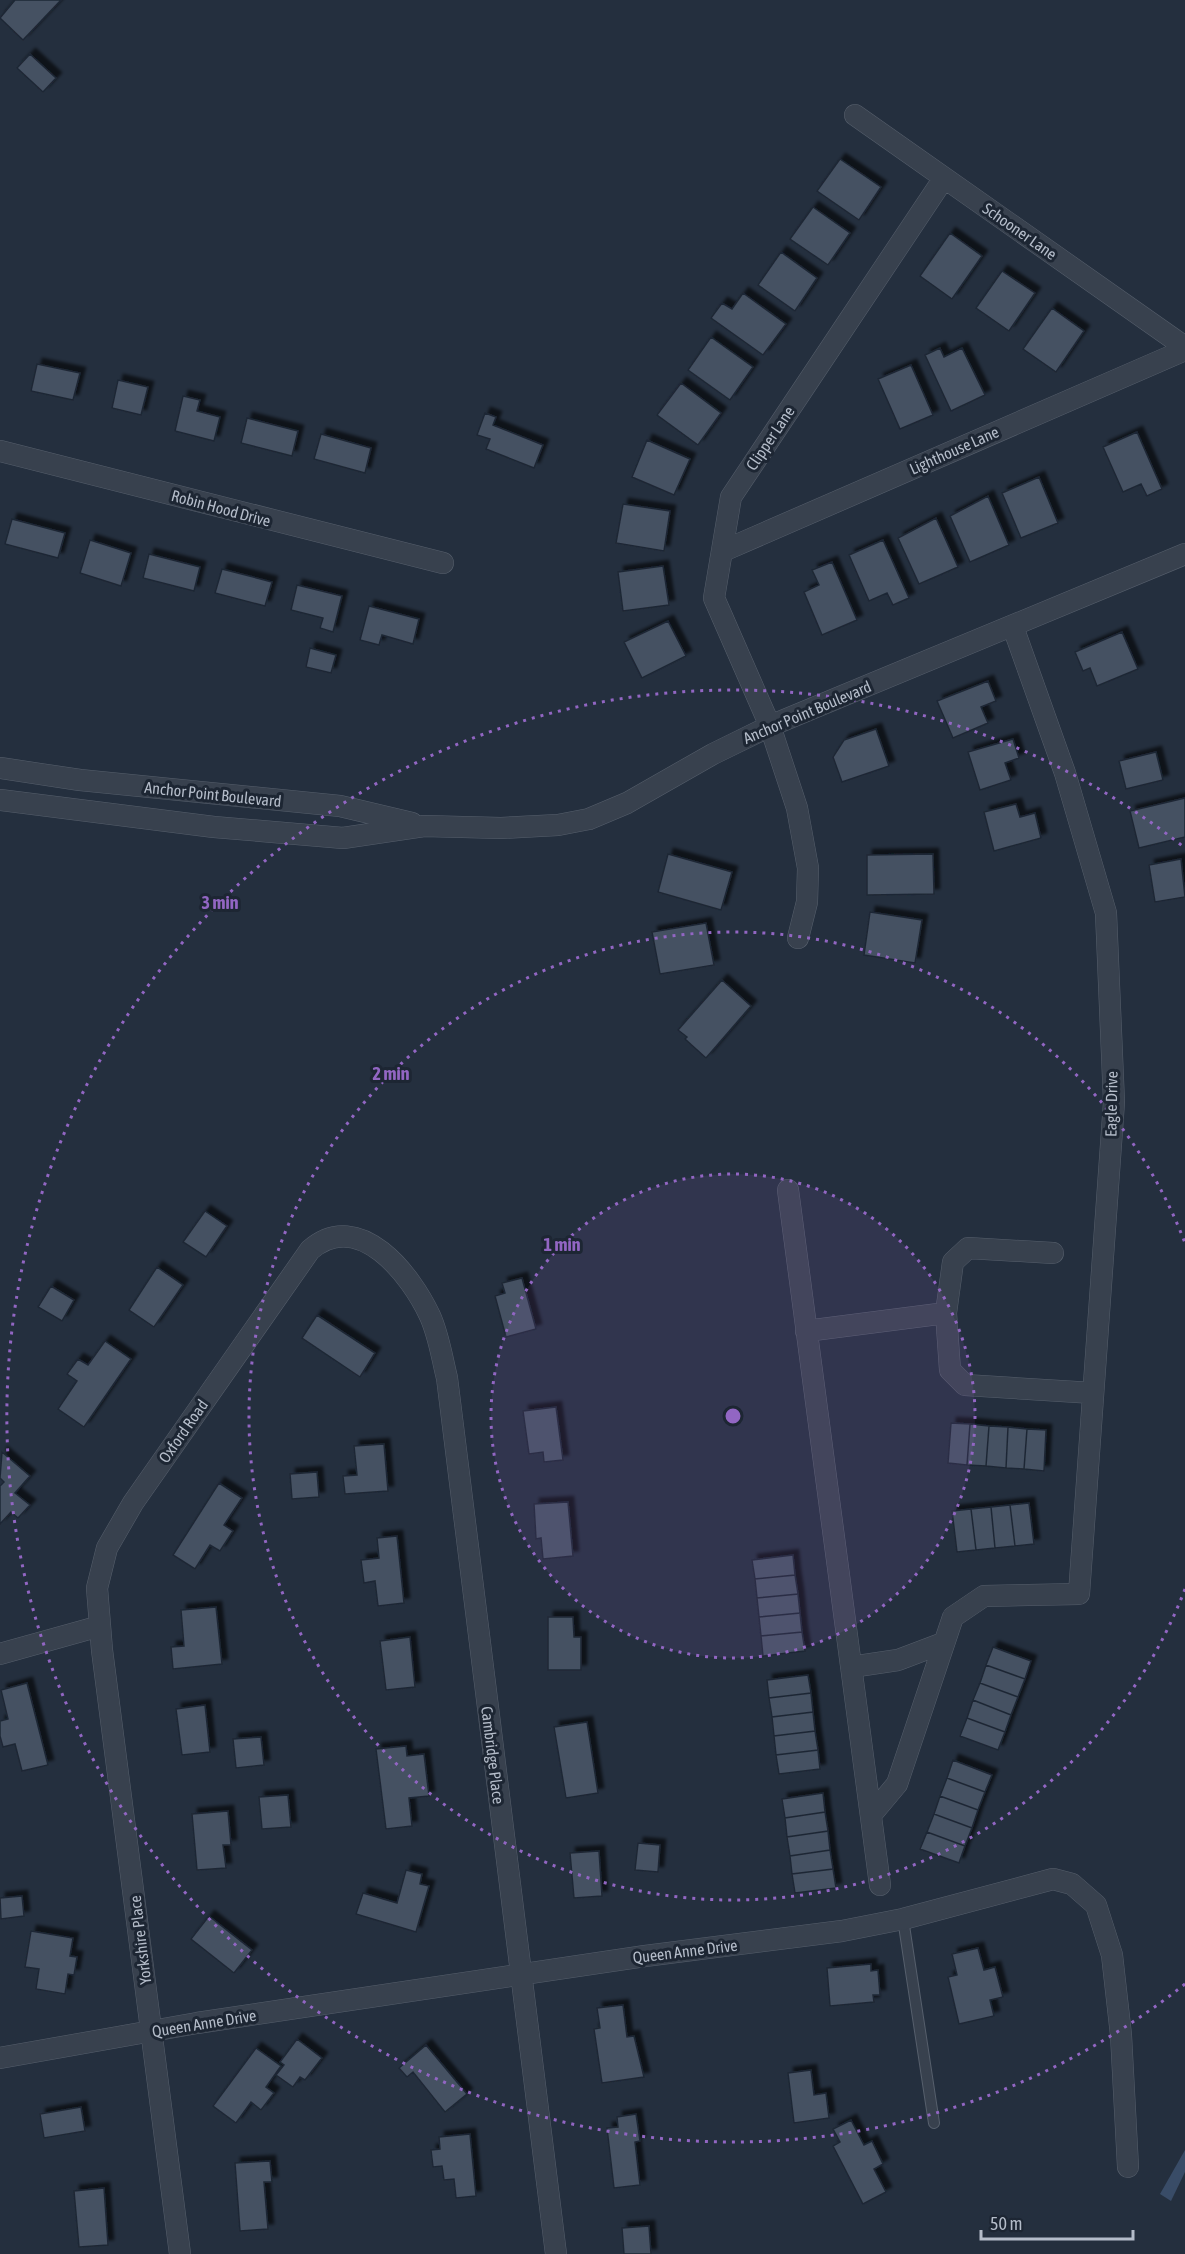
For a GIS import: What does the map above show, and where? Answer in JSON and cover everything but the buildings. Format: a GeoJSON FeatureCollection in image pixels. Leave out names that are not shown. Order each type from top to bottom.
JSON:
{"type":"FeatureCollection","features":[{"type":"Feature","properties":{"kind":"street","name":"Schooner Lane"},"geometry":{"type":"LineString","coordinates":[[855,115],[1185,348]]}},
{"type":"Feature","properties":{"kind":"street","name":"Clipper Lane"},"geometry":{"type":"LineString","coordinates":[[798,938],[807,902],[808,868],[797,808],[770,726],[714,598],[731,497],[944,178]]}},
{"type":"Feature","properties":{"kind":"street","name":"Lighthouse Lane"},"geometry":{"type":"LineString","coordinates":[[723,551],[1185,348]]}},
{"type":"Feature","properties":{"kind":"street","name":"Robin Hood Drive"},"geometry":{"type":"LineString","coordinates":[[0,451],[443,563]]}},
{"type":"Feature","properties":{"kind":"street","name":"Anchor Point Boulevard"},"geometry":{"type":"LineString","coordinates":[[0,801],[214,827],[343,838],[424,826],[501,828],[558,825],[589,819],[627,803],[713,754],[770,726],[1185,554]]}},
{"type":"Feature","properties":{"kind":"street","name":"Eagle Drive"},"geometry":{"type":"LineString","coordinates":[[943,1643],[952,1617],[984,1596],[1079,1594],[1093,1393],[1113,1102],[1106,913],[1065,773],[1013,627]]}},
{"type":"Feature","properties":{"kind":"street","name":"Anchor Point Boulevard"},"geometry":{"type":"LineString","coordinates":[[0,768],[80,780],[340,807],[424,826]]}},
{"type":"Feature","properties":{"kind":"street"},"geometry":{"type":"LineString","coordinates":[[788,1190],[880,1885]]}},
{"type":"Feature","properties":{"kind":"street","name":"Oxford Road"},"geometry":{"type":"LineString","coordinates":[[100,1626],[97,1588],[100,1570],[112,1539],[133,1503],[310,1250],[318,1243],[337,1237],[353,1237],[376,1247],[398,1267]]}},
{"type":"Feature","properties":{"kind":"street"},"geometry":{"type":"LineString","coordinates":[[1053,1253],[968,1248],[953,1262],[946,1313],[950,1370],[965,1385],[1093,1393]]}},
{"type":"Feature","properties":{"kind":"street","name":"Cambridge Place"},"geometry":{"type":"LineString","coordinates":[[398,1267],[419,1295],[431,1318],[447,1378],[556,2254]]}},
{"type":"Feature","properties":{"kind":"street"},"geometry":{"type":"LineString","coordinates":[[806,1331],[946,1313]]}},
{"type":"Feature","properties":{"kind":"street"},"geometry":{"type":"LineString","coordinates":[[0,1654],[100,1626]]}},
{"type":"Feature","properties":{"kind":"street","name":"Yorkshire Place"},"geometry":{"type":"LineString","coordinates":[[100,1626],[180,2254]]}},
{"type":"Feature","properties":{"kind":"street"},"geometry":{"type":"LineString","coordinates":[[851,1667],[898,1660],[943,1643]]}},
{"type":"Feature","properties":{"kind":"street"},"geometry":{"type":"LineString","coordinates":[[870,1815],[897,1784],[943,1643]]}},
{"type":"Feature","properties":{"kind":"street","name":"Queen Anne Drive"},"geometry":{"type":"LineString","coordinates":[[0,2058],[151,2031],[645,1956],[842,1931],[903,1919],[1053,1879],[1072,1884],[1096,1905],[1112,1955],[1121,2035],[1128,2167]]}},
{"type":"Feature","properties":{"kind":"lane"},"geometry":{"type":"LineString","coordinates":[[903,1919],[934,2123]]}},
{"type":"Feature","properties":{"kind":"water"},"geometry":{"type":"Polygon","coordinates":[[[1185,2150],[1185,2172],[1171,2201],[1160,2194],[1185,2150]]]}}]}
